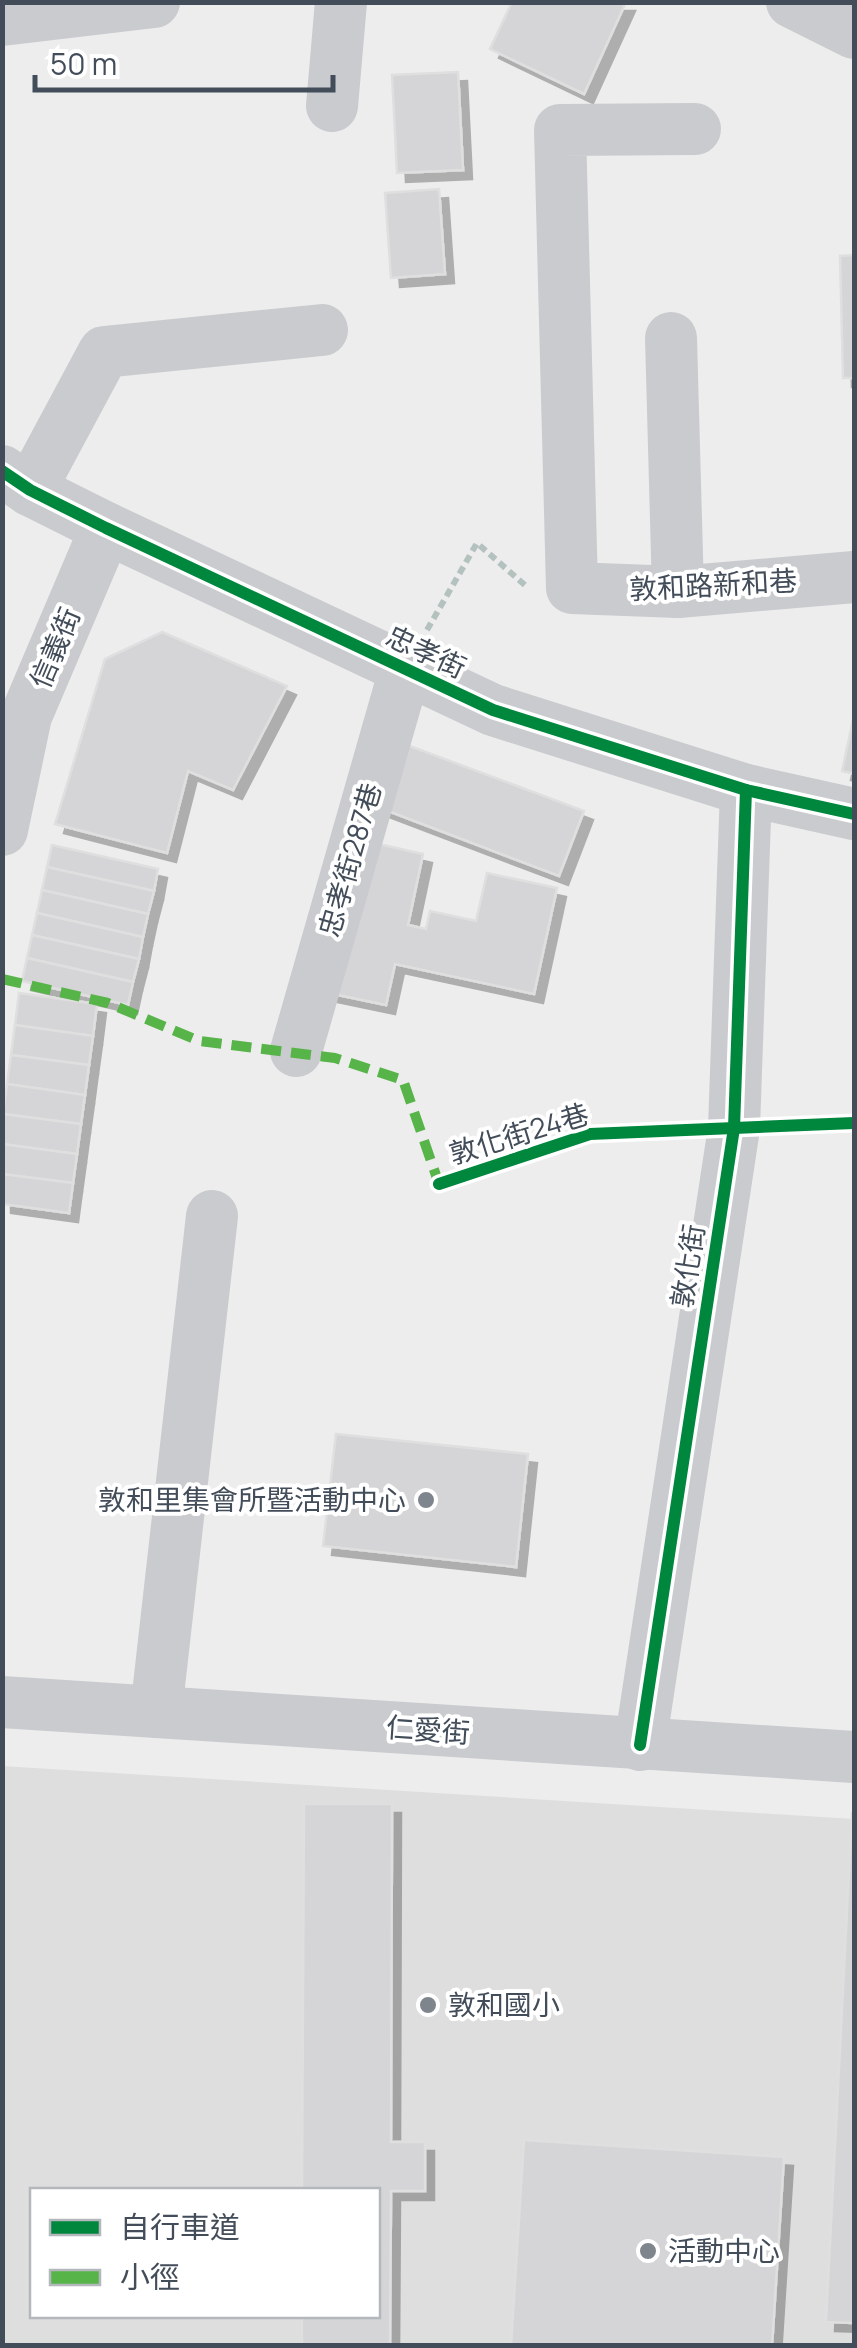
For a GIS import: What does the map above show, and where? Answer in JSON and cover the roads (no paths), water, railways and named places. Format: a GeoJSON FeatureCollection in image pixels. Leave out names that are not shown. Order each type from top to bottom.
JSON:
{"type":"FeatureCollection","features":[{"type":"Feature","properties":{"kind":"street"},"geometry":{"type":"LineString","coordinates":[[2,20],[154,2]]}},
{"type":"Feature","properties":{"kind":"street"},"geometry":{"type":"LineString","coordinates":[[332,106],[341,2]]}},
{"type":"Feature","properties":{"kind":"street"},"geometry":{"type":"LineString","coordinates":[[792,2],[854,34]]}},
{"type":"Feature","properties":{"kind":"street","name":"敦和路新和巷"},"geometry":{"type":"LineString","coordinates":[[695,129],[560,130],[572,588],[678,592],[854,577]]}},
{"type":"Feature","properties":{"kind":"street"},"geometry":{"type":"LineString","coordinates":[[16,481],[104,352],[322,330]]}},
{"type":"Feature","properties":{"kind":"street"},"geometry":{"type":"LineString","coordinates":[[671,338],[678,592]]}},
{"type":"Feature","properties":{"kind":"street","name":"忠孝街"},"geometry":{"type":"LineString","coordinates":[[16,481],[106,528],[493,710],[746,790],[854,814]]}},
{"type":"Feature","properties":{"kind":"street","name":"信義街"},"geometry":{"type":"LineString","coordinates":[[2,830],[14,707],[106,528]]}},
{"type":"Feature","properties":{"kind":"street","name":"忠孝街287巷"},"geometry":{"type":"LineString","coordinates":[[296,1051],[405,670]]}},
{"type":"Feature","properties":{"kind":"street","name":"敦化街"},"geometry":{"type":"LineString","coordinates":[[640,1745],[734,1128],[746,790]]}},
{"type":"Feature","properties":{"kind":"street"},"geometry":{"type":"LineString","coordinates":[[156,1712],[212,1216]]}},
{"type":"Feature","properties":{"kind":"street","name":"仁愛街"},"geometry":{"type":"LineString","coordinates":[[2,1702],[854,1757]]}},
{"type":"Feature","properties":{"kind":"place","name":"敦和里集會所暨活動中心"},"geometry":{"type":"Point","coordinates":[426,1500]}},
{"type":"Feature","properties":{"kind":"place","name":"敦和國小"},"geometry":{"type":"Point","coordinates":[428,2005]}},
{"type":"Feature","properties":{"kind":"place","name":"活動中心"},"geometry":{"type":"Point","coordinates":[648,2251]}}]}
